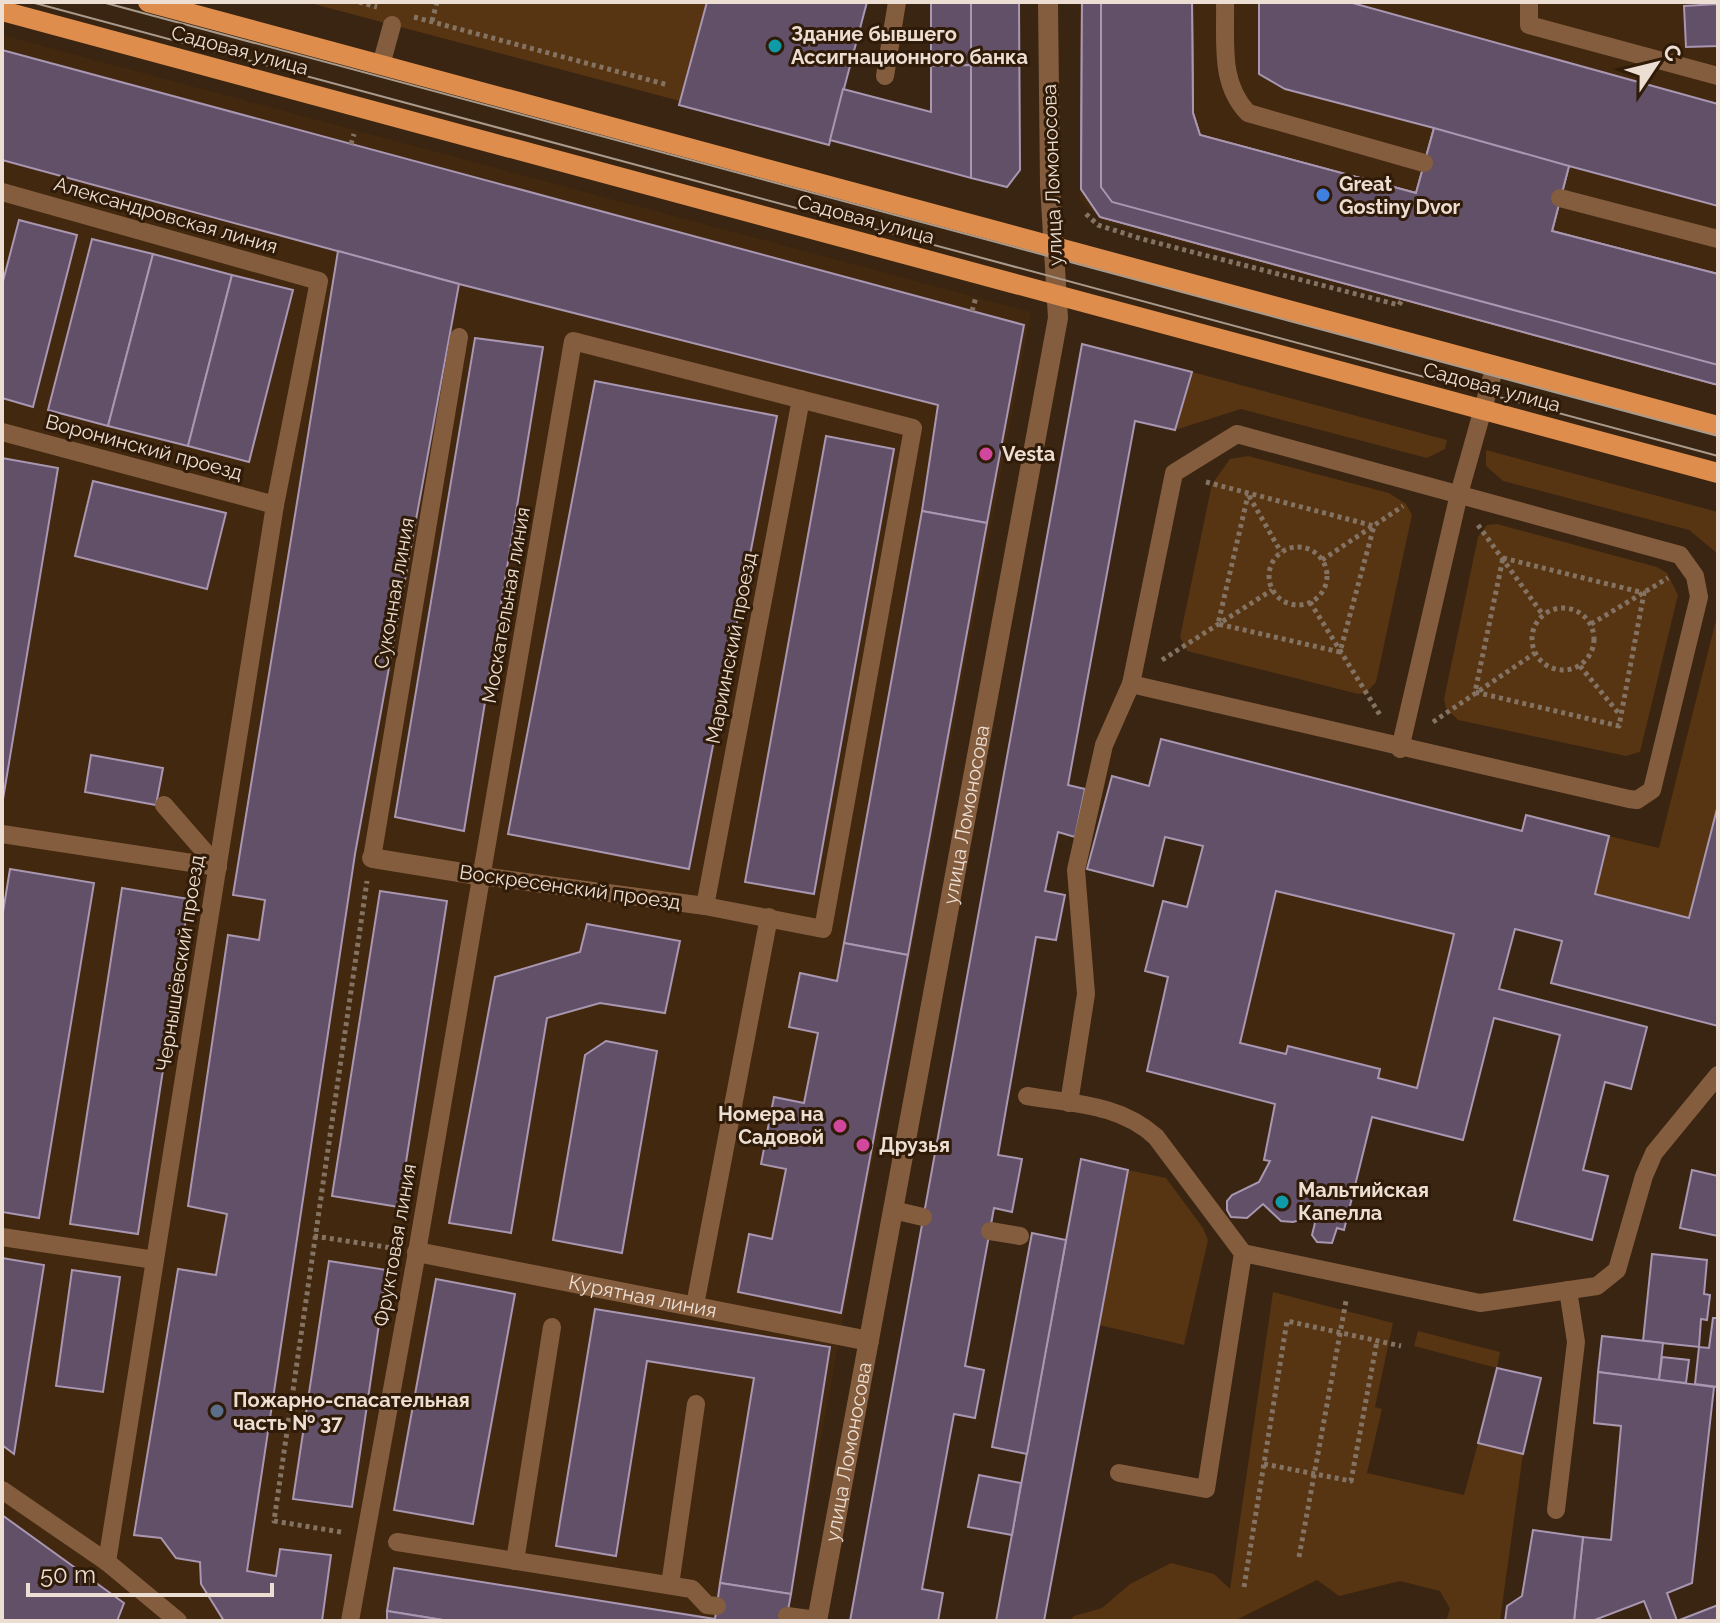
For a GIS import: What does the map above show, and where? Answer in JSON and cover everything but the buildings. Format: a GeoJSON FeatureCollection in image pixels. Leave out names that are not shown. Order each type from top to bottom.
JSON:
{"type":"FeatureCollection","features":[{"type":"Feature","properties":{"kind":"main road","name":"Садовая улица"},"geometry":{"type":"LineString","coordinates":[[148,2],[1718,426]]}},
{"type":"Feature","properties":{"kind":"main road","name":"Садовая улица"},"geometry":{"type":"LineString","coordinates":[[2,11],[1718,473]]}},
{"type":"Feature","properties":{"kind":"street","name":"улица Ломоносова"},"geometry":{"type":"LineString","coordinates":[[817,1620],[1058,318],[1053,246],[1048,2]]}},
{"type":"Feature","properties":{"kind":"street","name":"Воскресенский проезд"},"geometry":{"type":"LineString","coordinates":[[372,858],[482,876]]}},
{"type":"Feature","properties":{"kind":"street","name":"Курятная линия"},"geometry":{"type":"LineString","coordinates":[[417,1252],[869,1341]]}},
{"type":"Feature","properties":{"kind":"lane"},"geometry":{"type":"LineString","coordinates":[[885,76],[897,2]]}},
{"type":"Feature","properties":{"kind":"lane"},"geometry":{"type":"LineString","coordinates":[[1225,2],[1227,83],[1235,100],[1248,113],[1424,163]]}},
{"type":"Feature","properties":{"kind":"lane"},"geometry":{"type":"LineString","coordinates":[[1529,2],[1529,25],[1718,76]]}},
{"type":"Feature","properties":{"kind":"lane"},"geometry":{"type":"LineString","coordinates":[[381,65],[400,20]]}},
{"type":"Feature","properties":{"kind":"lane","name":"Александровская линия"},"geometry":{"type":"LineString","coordinates":[[2,192],[319,281]]}},
{"type":"Feature","properties":{"kind":"lane"},"geometry":{"type":"LineString","coordinates":[[1560,198],[1718,239]]}},
{"type":"Feature","properties":{"kind":"lane","name":"Чернышёвский проезд"},"geometry":{"type":"LineString","coordinates":[[107,1562],[275,505],[319,281]]}},
{"type":"Feature","properties":{"kind":"lane","name":"Суконная линия"},"geometry":{"type":"LineString","coordinates":[[372,858],[459,337]]}},
{"type":"Feature","properties":{"kind":"lane","name":"Москательная линия"},"geometry":{"type":"LineString","coordinates":[[482,876],[573,341],[801,399]]}},
{"type":"Feature","properties":{"kind":"lane"},"geometry":{"type":"LineString","coordinates":[[1400,749],[1459,494],[1495,366]]}},
{"type":"Feature","properties":{"kind":"lane","name":"Мариинский проезд"},"geometry":{"type":"LineString","coordinates":[[705,906],[801,399]]}},
{"type":"Feature","properties":{"kind":"lane","name":"Воскресенский проезд"},"geometry":{"type":"LineString","coordinates":[[482,876],[705,906],[823,929],[913,428],[801,399]]}},
{"type":"Feature","properties":{"kind":"lane","name":"Воронинский проезд"},"geometry":{"type":"LineString","coordinates":[[2,432],[275,505]]}},
{"type":"Feature","properties":{"kind":"lane"},"geometry":{"type":"LineString","coordinates":[[1069,1103],[1086,994],[1076,870],[1104,745],[1131,684],[1174,473],[1237,434],[1671,551],[1689,565],[1699,586],[1699,597],[1654,782],[1646,796],[1629,799],[1400,749],[1131,684]]}},
{"type":"Feature","properties":{"kind":"lane"},"geometry":{"type":"LineString","coordinates":[[164,805],[218,867]]}},
{"type":"Feature","properties":{"kind":"lane"},"geometry":{"type":"LineString","coordinates":[[2,834],[218,867]]}},
{"type":"Feature","properties":{"kind":"lane","name":"Фруктовая линия"},"geometry":{"type":"LineString","coordinates":[[350,1621],[482,876]]}},
{"type":"Feature","properties":{"kind":"lane"},"geometry":{"type":"LineString","coordinates":[[695,1305],[769,917]]}},
{"type":"Feature","properties":{"kind":"lane"},"geometry":{"type":"LineString","coordinates":[[1027,1096],[1121,1112],[1140,1122],[1156,1137],[1243,1253],[1480,1303],[1597,1286],[1617,1270],[1654,1153],[1718,1075]]}},
{"type":"Feature","properties":{"kind":"lane"},"geometry":{"type":"LineString","coordinates":[[893,1210],[923,1217]]}},
{"type":"Feature","properties":{"kind":"lane"},"geometry":{"type":"LineString","coordinates":[[990,1231],[1020,1236]]}},
{"type":"Feature","properties":{"kind":"lane"},"geometry":{"type":"LineString","coordinates":[[2,1237],[155,1260]]}},
{"type":"Feature","properties":{"kind":"lane"},"geometry":{"type":"LineString","coordinates":[[1119,1473],[1206,1489],[1243,1253]]}},
{"type":"Feature","properties":{"kind":"lane"},"geometry":{"type":"LineString","coordinates":[[1556,1510],[1576,1342],[1568,1290]]}},
{"type":"Feature","properties":{"kind":"lane"},"geometry":{"type":"LineString","coordinates":[[515,1561],[552,1327]]}},
{"type":"Feature","properties":{"kind":"lane"},"geometry":{"type":"LineString","coordinates":[[670,1585],[696,1404]]}},
{"type":"Feature","properties":{"kind":"lane"},"geometry":{"type":"LineString","coordinates":[[2,1490],[107,1562],[178,1621]]}},
{"type":"Feature","properties":{"kind":"lane"},"geometry":{"type":"LineString","coordinates":[[397,1542],[692,1589],[707,1605],[717,1606]]}},
{"type":"Feature","properties":{"kind":"lane"},"geometry":{"type":"LineString","coordinates":[[787,1616],[817,1620]]}},
{"type":"Feature","properties":{"kind":"path"},"geometry":{"type":"LineString","coordinates":[[359,2],[382,8]]}},
{"type":"Feature","properties":{"kind":"path"},"geometry":{"type":"LineString","coordinates":[[432,21],[437,2]]}},
{"type":"Feature","properties":{"kind":"path"},"geometry":{"type":"LineString","coordinates":[[400,20],[432,21],[668,85]]}},
{"type":"Feature","properties":{"kind":"path"},"geometry":{"type":"LineString","coordinates":[[351,144],[354,134]]}},
{"type":"Feature","properties":{"kind":"path"},"geometry":{"type":"LineString","coordinates":[[1086,214],[1098,225],[1142,239],[1399,305],[1402,300]]}},
{"type":"Feature","properties":{"kind":"path"},"geometry":{"type":"LineString","coordinates":[[972,311],[976,297]]}},
{"type":"Feature","properties":{"kind":"path"},"geometry":{"type":"LineString","coordinates":[[1174,473],[1374,526]]}},
{"type":"Feature","properties":{"kind":"path"},"geometry":{"type":"LineString","coordinates":[[1459,494],[1543,615]]}},
{"type":"Feature","properties":{"kind":"path"},"geometry":{"type":"LineString","coordinates":[[1248,495],[1281,552]]}},
{"type":"Feature","properties":{"kind":"path"},"geometry":{"type":"LineString","coordinates":[[1218,624],[1248,495]]}},
{"type":"Feature","properties":{"kind":"path"},"geometry":{"type":"LineString","coordinates":[[1322,560],[1406,504]]}},
{"type":"Feature","properties":{"kind":"path"},"geometry":{"type":"LineString","coordinates":[[1340,652],[1374,526]]}},
{"type":"Feature","properties":{"kind":"path"},"geometry":{"type":"LineString","coordinates":[[1302,547],[1322,560],[1326,569],[1326,585],[1310,602],[1292,605],[1272,590],[1269,568],[1281,552],[1302,547]]}},
{"type":"Feature","properties":{"kind":"path"},"geometry":{"type":"LineString","coordinates":[[1503,558],[1644,593]]}},
{"type":"Feature","properties":{"kind":"path"},"geometry":{"type":"LineString","coordinates":[[1475,692],[1503,558]]}},
{"type":"Feature","properties":{"kind":"path"},"geometry":{"type":"LineString","coordinates":[[1591,624],[1689,565]]}},
{"type":"Feature","properties":{"kind":"path"},"geometry":{"type":"LineString","coordinates":[[1131,684],[1182,645],[1272,590]]}},
{"type":"Feature","properties":{"kind":"path"},"geometry":{"type":"LineString","coordinates":[[1475,692],[1619,726],[1644,593]]}},
{"type":"Feature","properties":{"kind":"path"},"geometry":{"type":"LineString","coordinates":[[1310,602],[1400,749],[1475,692],[1535,653]]}},
{"type":"Feature","properties":{"kind":"path"},"geometry":{"type":"LineString","coordinates":[[1562,608],[1572,609],[1591,624],[1594,648],[1580,666],[1554,669],[1535,653],[1532,636],[1543,615],[1562,608]]}},
{"type":"Feature","properties":{"kind":"path"},"geometry":{"type":"LineString","coordinates":[[1218,624],[1340,652]]}},
{"type":"Feature","properties":{"kind":"path"},"geometry":{"type":"LineString","coordinates":[[1580,666],[1620,716]]}},
{"type":"Feature","properties":{"kind":"path"},"geometry":{"type":"LineString","coordinates":[[363,1535],[274,1521],[372,858]]}},
{"type":"Feature","properties":{"kind":"path"},"geometry":{"type":"LineString","coordinates":[[314,1236],[417,1252]]}},
{"type":"Feature","properties":{"kind":"path"},"geometry":{"type":"LineString","coordinates":[[1299,1557],[1350,1276]]}},
{"type":"Feature","properties":{"kind":"path"},"geometry":{"type":"LineString","coordinates":[[1244,1587],[1287,1321],[1401,1346]]}},
{"type":"Feature","properties":{"kind":"path"},"geometry":{"type":"LineString","coordinates":[[1264,1464],[1351,1481],[1377,1341]]}},
{"type":"Feature","properties":{"kind":"shaded area"},"geometry":{"type":"Polygon","coordinates":[[[306,2],[707,2],[680,101],[306,2]]]}},
{"type":"Feature","properties":{"kind":"shaded area","name":"Great Gostiny Dvor"},"geometry":{"type":"Polygon","coordinates":[[[1080,2],[1718,2],[1718,387],[1102,221],[1080,200],[1080,2]]]}},
{"type":"Feature","properties":{"kind":"shaded area"},"geometry":{"type":"Polygon","coordinates":[[[2,35],[1031,312],[787,1621],[2,1621],[2,35]]]}},
{"type":"Feature","properties":{"kind":"shaded area"},"geometry":{"type":"Polygon","coordinates":[[[1192,372],[1447,440],[1445,449],[1427,458],[1241,409],[1175,430],[1192,372]]]}},
{"type":"Feature","properties":{"kind":"shaded area"},"geometry":{"type":"Polygon","coordinates":[[[1486,450],[1718,512],[1718,554],[1689,530],[1503,481],[1486,466],[1486,450]]]}},
{"type":"Feature","properties":{"kind":"shaded area"},"geometry":{"type":"Polygon","coordinates":[[[1248,456],[1389,493],[1406,504],[1412,515],[1376,682],[1366,693],[1358,694],[1187,651],[1180,637],[1212,484],[1230,459],[1248,456]]]}},
{"type":"Feature","properties":{"kind":"shaded area"},"geometry":{"type":"Polygon","coordinates":[[[1497,524],[1657,567],[1667,573],[1678,595],[1640,752],[1626,756],[1458,720],[1446,708],[1444,699],[1478,537],[1487,525],[1497,524]]]}},
{"type":"Feature","properties":{"kind":"shaded area"},"geometry":{"type":"Polygon","coordinates":[[[1718,612],[1718,805],[1689,918],[1595,894],[1609,836],[1659,848],[1718,612]]]}},
{"type":"Feature","properties":{"kind":"shaded area"},"geometry":{"type":"Polygon","coordinates":[[[1161,739],[1521,831],[1526,815],[1609,836],[1595,894],[1689,917],[1718,805],[1718,1026],[1551,983],[1562,941],[1515,929],[1500,989],[1647,1027],[1631,1089],[1605,1083],[1583,1169],[1608,1176],[1592,1240],[1514,1220],[1560,1036],[1494,1018],[1463,1140],[1372,1117],[1344,1230],[1338,1229],[1332,1243],[1317,1242],[1312,1235],[1315,1223],[1311,1217],[1293,1222],[1281,1221],[1263,1204],[1247,1218],[1231,1217],[1227,1201],[1232,1195],[1259,1182],[1269,1162],[1264,1160],[1275,1104],[1147,1071],[1167,978],[1145,971],[1163,901],[1187,907],[1202,847],[1165,837],[1153,886],[1087,869],[1112,776],[1149,786],[1161,739]]]}},
{"type":"Feature","properties":{"kind":"shaded area"},"geometry":{"type":"Polygon","coordinates":[[[1128,1170],[1166,1178],[1203,1228],[1208,1240],[1184,1345],[1099,1325],[1128,1170]]]}},
{"type":"Feature","properties":{"kind":"shaded area"},"geometry":{"type":"Polygon","coordinates":[[[1273,1292],[1393,1323],[1375,1407],[1382,1409],[1367,1473],[1464,1495],[1478,1443],[1523,1454],[1500,1621],[1446,1621],[1450,1609],[1440,1591],[1400,1581],[1339,1596],[1317,1580],[1234,1621],[1069,1621],[1074,1616],[1102,1608],[1130,1584],[1171,1563],[1214,1574],[1230,1589],[1273,1292]]]}},
{"type":"Feature","properties":{"kind":"shaded area"},"geometry":{"type":"Polygon","coordinates":[[[1418,1331],[1500,1352],[1497,1368],[1414,1346],[1418,1331]]]}},
{"type":"Feature","properties":{"kind":"tram line"},"geometry":{"type":"LineString","coordinates":[[31,2],[1718,456]]}},
{"type":"Feature","properties":{"kind":"tram line"},"geometry":{"type":"LineString","coordinates":[[102,2],[1718,436]]}},
{"type":"Feature","properties":{"kind":"place","name":"Здание бывшего Ассигнационного банка"},"geometry":{"type":"Point","coordinates":[775,46]}},
{"type":"Feature","properties":{"kind":"place","name":"Great Gostiny Dvor"},"geometry":{"type":"Point","coordinates":[1323,195]}},
{"type":"Feature","properties":{"kind":"place","name":"Vesta"},"geometry":{"type":"Point","coordinates":[986,454]}},
{"type":"Feature","properties":{"kind":"place","name":"Номера на Садовой"},"geometry":{"type":"Point","coordinates":[840,1126]}},
{"type":"Feature","properties":{"kind":"place","name":"Друзья"},"geometry":{"type":"Point","coordinates":[863,1145]}},
{"type":"Feature","properties":{"kind":"place","name":"Мальтийская Капелла"},"geometry":{"type":"Point","coordinates":[1282,1202]}},
{"type":"Feature","properties":{"kind":"place","name":"Пожарно-спасательная часть № 37"},"geometry":{"type":"Point","coordinates":[217,1411]}}]}
